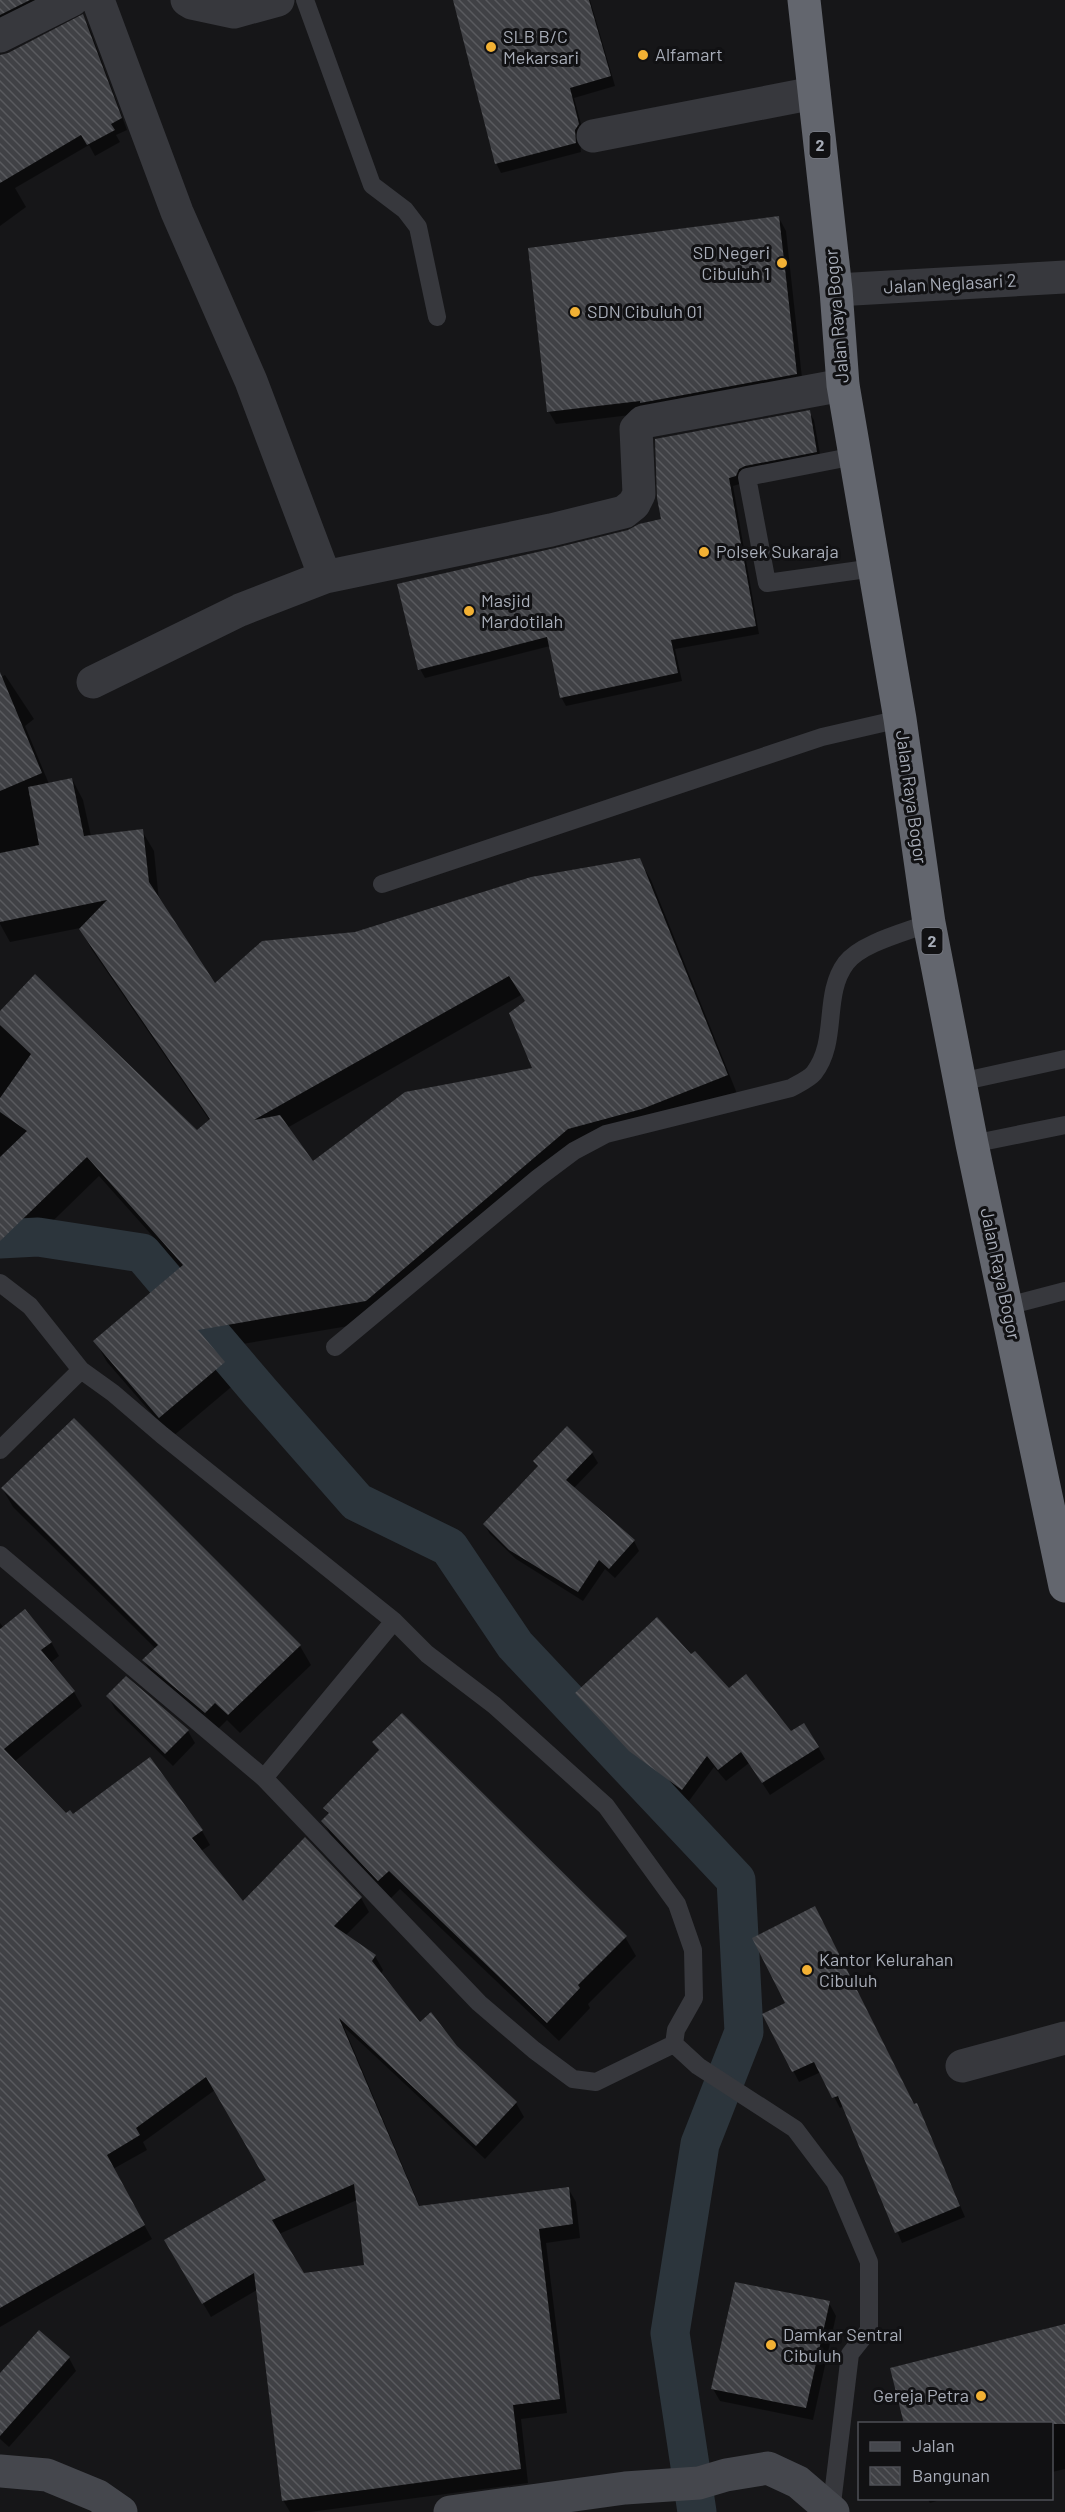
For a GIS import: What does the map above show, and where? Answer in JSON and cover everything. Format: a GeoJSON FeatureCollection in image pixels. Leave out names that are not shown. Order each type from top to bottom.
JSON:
{"type":"FeatureCollection","features":[{"type":"Feature","properties":{"kind":"highway","name":"Jalan Raya Bogor"},"geometry":{"type":"LineString","coordinates":[[804,0],[836,290],[843,385],[900,719],[929,923],[972,1144],[1008,1306],[1065,1586]]}},
{"type":"Feature","properties":{"kind":"street"},"geometry":{"type":"LineString","coordinates":[[0,36],[72,0]]}},
{"type":"Feature","properties":{"kind":"street"},"geometry":{"type":"LineString","coordinates":[[98,0],[177,212],[251,381],[325,577]]}},
{"type":"Feature","properties":{"kind":"street"},"geometry":{"type":"LineString","coordinates":[[187,0],[234,12],[278,0]]}},
{"type":"Feature","properties":{"kind":"street"},"geometry":{"type":"LineString","coordinates":[[593,136],[814,93]]}},
{"type":"Feature","properties":{"kind":"street","name":"Jalan Neglasari 2"},"geometry":{"type":"LineString","coordinates":[[836,290],[1065,278]]}},
{"type":"Feature","properties":{"kind":"street"},"geometry":{"type":"LineString","coordinates":[[93,682],[240,610],[325,577],[539,533],[624,512],[634,504],[639,494],[636,429],[643,422],[843,385]]}},
{"type":"Feature","properties":{"kind":"street"},"geometry":{"type":"LineString","coordinates":[[962,2066],[1065,2038]]}},
{"type":"Feature","properties":{"kind":"street"},"geometry":{"type":"LineString","coordinates":[[450,2512],[625,2488],[699,2483],[726,2475],[768,2468],[798,2482],[832,2511]]}},
{"type":"Feature","properties":{"kind":"street"},"geometry":{"type":"LineString","coordinates":[[0,2470],[47,2475],[98,2496],[121,2512]]}},
{"type":"Feature","properties":{"kind":"lane"},"geometry":{"type":"LineString","coordinates":[[305,0],[369,179],[372,185],[405,210],[418,226],[437,316]]}},
{"type":"Feature","properties":{"kind":"lane"},"geometry":{"type":"LineString","coordinates":[[855,456],[747,477],[767,584],[874,568]]}},
{"type":"Feature","properties":{"kind":"lane"},"geometry":{"type":"LineString","coordinates":[[382,884],[822,737],[900,719]]}},
{"type":"Feature","properties":{"kind":"lane"},"geometry":{"type":"LineString","coordinates":[[335,1347],[538,1178],[574,1151],[606,1134],[791,1088],[813,1074],[826,1050],[835,982],[847,961],[867,946],[929,923]]}},
{"type":"Feature","properties":{"kind":"lane"},"geometry":{"type":"LineString","coordinates":[[960,1082],[1065,1059]]}},
{"type":"Feature","properties":{"kind":"lane"},"geometry":{"type":"LineString","coordinates":[[972,1144],[1065,1125]]}},
{"type":"Feature","properties":{"kind":"lane"},"geometry":{"type":"LineString","coordinates":[[0,1283],[30,1306],[81,1370],[113,1393],[394,1621],[427,1654],[494,1705],[606,1806],[677,1904],[693,1950],[694,1998],[676,2030],[675,2044],[698,2067],[795,2129],[835,2182],[869,2262],[869,2331],[850,2354],[832,2511]]}},
{"type":"Feature","properties":{"kind":"lane"},"geometry":{"type":"LineString","coordinates":[[1008,1306],[1065,1291]]}},
{"type":"Feature","properties":{"kind":"lane"},"geometry":{"type":"LineString","coordinates":[[0,1450],[81,1370]]}},
{"type":"Feature","properties":{"kind":"lane"},"geometry":{"type":"LineString","coordinates":[[0,1555],[264,1778],[479,2003],[534,2050],[573,2079],[596,2082],[675,2044]]}},
{"type":"Feature","properties":{"kind":"lane"},"geometry":{"type":"LineString","coordinates":[[264,1778],[394,1621]]}},
{"type":"Feature","properties":{"kind":"building"},"geometry":{"type":"Polygon","coordinates":[[[0,0],[30,0],[0,15],[0,0]]]}},
{"type":"Feature","properties":{"kind":"building"},"geometry":{"type":"Polygon","coordinates":[[[453,0],[589,0],[611,76],[570,88],[579,124],[575,130],[576,143],[495,164],[453,0]]]}},
{"type":"Feature","properties":{"kind":"building"},"geometry":{"type":"Polygon","coordinates":[[[83,14],[122,118],[111,124],[115,130],[87,145],[81,135],[0,183],[0,55],[83,14]]]}},
{"type":"Feature","properties":{"kind":"building","name":"SDN Cibuluh 01"},"geometry":{"type":"Polygon","coordinates":[[[779,216],[797,374],[640,403],[640,401],[547,412],[528,248],[779,216]]]}},
{"type":"Feature","properties":{"kind":"building"},"geometry":{"type":"Polygon","coordinates":[[[810,410],[817,452],[745,466],[739,469],[736,476],[729,478],[756,626],[671,640],[678,673],[560,698],[547,637],[418,670],[397,584],[555,548],[628,530],[639,524],[661,519],[657,498],[655,439],[810,410]]]}},
{"type":"Feature","properties":{"kind":"building"},"geometry":{"type":"Polygon","coordinates":[[[0,672],[42,773],[0,791],[0,672]]]}},
{"type":"Feature","properties":{"kind":"building"},"geometry":{"type":"Polygon","coordinates":[[[72,778],[84,836],[143,829],[149,882],[215,983],[262,941],[355,932],[531,877],[640,858],[728,1075],[642,1109],[568,1129],[366,1301],[198,1330],[225,1362],[159,1418],[93,1341],[183,1265],[87,1157],[0,1241],[0,1157],[27,1131],[0,1112],[0,1098],[31,1054],[0,1025],[0,1011],[35,974],[197,1130],[210,1119],[79,929],[107,900],[0,922],[0,853],[39,845],[28,787],[72,778]],[[509,976],[254,1120],[280,1115],[313,1161],[405,1092],[532,1068],[509,1013],[525,1001],[509,976]]]}},
{"type":"Feature","properties":{"kind":"building"},"geometry":{"type":"Polygon","coordinates":[[[74,1418],[301,1645],[228,1715],[215,1703],[205,1713],[142,1660],[158,1645],[1,1488],[74,1418]]]}},
{"type":"Feature","properties":{"kind":"building"},"geometry":{"type":"Polygon","coordinates":[[[567,1426],[593,1452],[566,1480],[635,1540],[609,1569],[599,1560],[578,1592],[509,1550],[483,1524],[538,1466],[533,1461],[567,1426]]]}},
{"type":"Feature","properties":{"kind":"building"},"geometry":{"type":"Polygon","coordinates":[[[25,1609],[52,1642],[41,1650],[75,1691],[4,1749],[66,1813],[70,1810],[73,1814],[150,1757],[203,1830],[192,1838],[243,1901],[305,1837],[362,1897],[334,1926],[376,1955],[372,1961],[420,2022],[431,2012],[457,2046],[517,2102],[476,2146],[339,2018],[419,2206],[569,2187],[573,2224],[539,2229],[560,2399],[513,2405],[521,2469],[282,2501],[254,2273],[202,2304],[164,2240],[266,2180],[206,2077],[136,2128],[140,2135],[107,2155],[145,2225],[0,2308],[0,1629],[25,1609]],[[354,2184],[272,2220],[304,2273],[364,2265],[354,2184]]]}},
{"type":"Feature","properties":{"kind":"building"},"geometry":{"type":"Polygon","coordinates":[[[657,1617],[691,1654],[695,1651],[729,1688],[746,1674],[791,1731],[804,1723],[819,1747],[762,1783],[741,1752],[718,1770],[707,1756],[682,1790],[629,1751],[575,1693],[657,1617]]]}},
{"type":"Feature","properties":{"kind":"building"},"geometry":{"type":"Polygon","coordinates":[[[126,1676],[189,1730],[165,1754],[106,1696],[126,1676]]]}},
{"type":"Feature","properties":{"kind":"building"},"geometry":{"type":"Polygon","coordinates":[[[402,1713],[627,1936],[578,1985],[580,1988],[547,2023],[389,1871],[378,1881],[321,1821],[329,1813],[323,1808],[379,1750],[372,1742],[402,1713]]]}},
{"type":"Feature","properties":{"kind":"building"},"geometry":{"type":"Polygon","coordinates":[[[815,1906],[914,2104],[917,2103],[960,2206],[895,2233],[838,2096],[832,2098],[814,2062],[792,2072],[762,2014],[785,2003],[752,1938],[815,1906]]]}},
{"type":"Feature","properties":{"kind":"building","name":"Damkar Sentral Cibuluh"},"geometry":{"type":"Polygon","coordinates":[[[735,2282],[830,2301],[806,2408],[711,2389],[735,2282]]]}},
{"type":"Feature","properties":{"kind":"building","name":"Gereja Petra"},"geometry":{"type":"Polygon","coordinates":[[[1065,2324],[1065,2424],[1053,2424],[1053,2422],[904,2422],[890,2368],[1065,2324]]]}},
{"type":"Feature","properties":{"kind":"building"},"geometry":{"type":"Polygon","coordinates":[[[39,2330],[70,2357],[0,2436],[0,2373],[39,2330]]]}},
{"type":"Feature","properties":{"kind":"waterway"},"geometry":{"type":"LineString","coordinates":[[0,1239],[38,1237],[142,1253],[357,1502],[449,1547],[515,1645],[736,1880],[744,2032],[700,2144],[670,2333],[697,2512]]}},
{"type":"Feature","properties":{"kind":"place","name":"SLB B/C Mekarsari"},"geometry":{"type":"Point","coordinates":[491,47]}},
{"type":"Feature","properties":{"kind":"place","name":"Alfamart"},"geometry":{"type":"Point","coordinates":[643,55]}},
{"type":"Feature","properties":{"kind":"place","name":"SD Negeri Cibuluh 1"},"geometry":{"type":"Point","coordinates":[782,263]}},
{"type":"Feature","properties":{"kind":"place","name":"SDN Cibuluh 01"},"geometry":{"type":"Point","coordinates":[575,312]}},
{"type":"Feature","properties":{"kind":"place","name":"Polsek Sukaraja"},"geometry":{"type":"Point","coordinates":[704,552]}},
{"type":"Feature","properties":{"kind":"place","name":"Masjid Mardotilah"},"geometry":{"type":"Point","coordinates":[469,611]}},
{"type":"Feature","properties":{"kind":"place","name":"Kantor Kelurahan Cibuluh"},"geometry":{"type":"Point","coordinates":[807,1970]}},
{"type":"Feature","properties":{"kind":"place","name":"Damkar Sentral Cibuluh"},"geometry":{"type":"Point","coordinates":[771,2345]}},
{"type":"Feature","properties":{"kind":"place","name":"Gereja Petra"},"geometry":{"type":"Point","coordinates":[981,2396]}}]}
